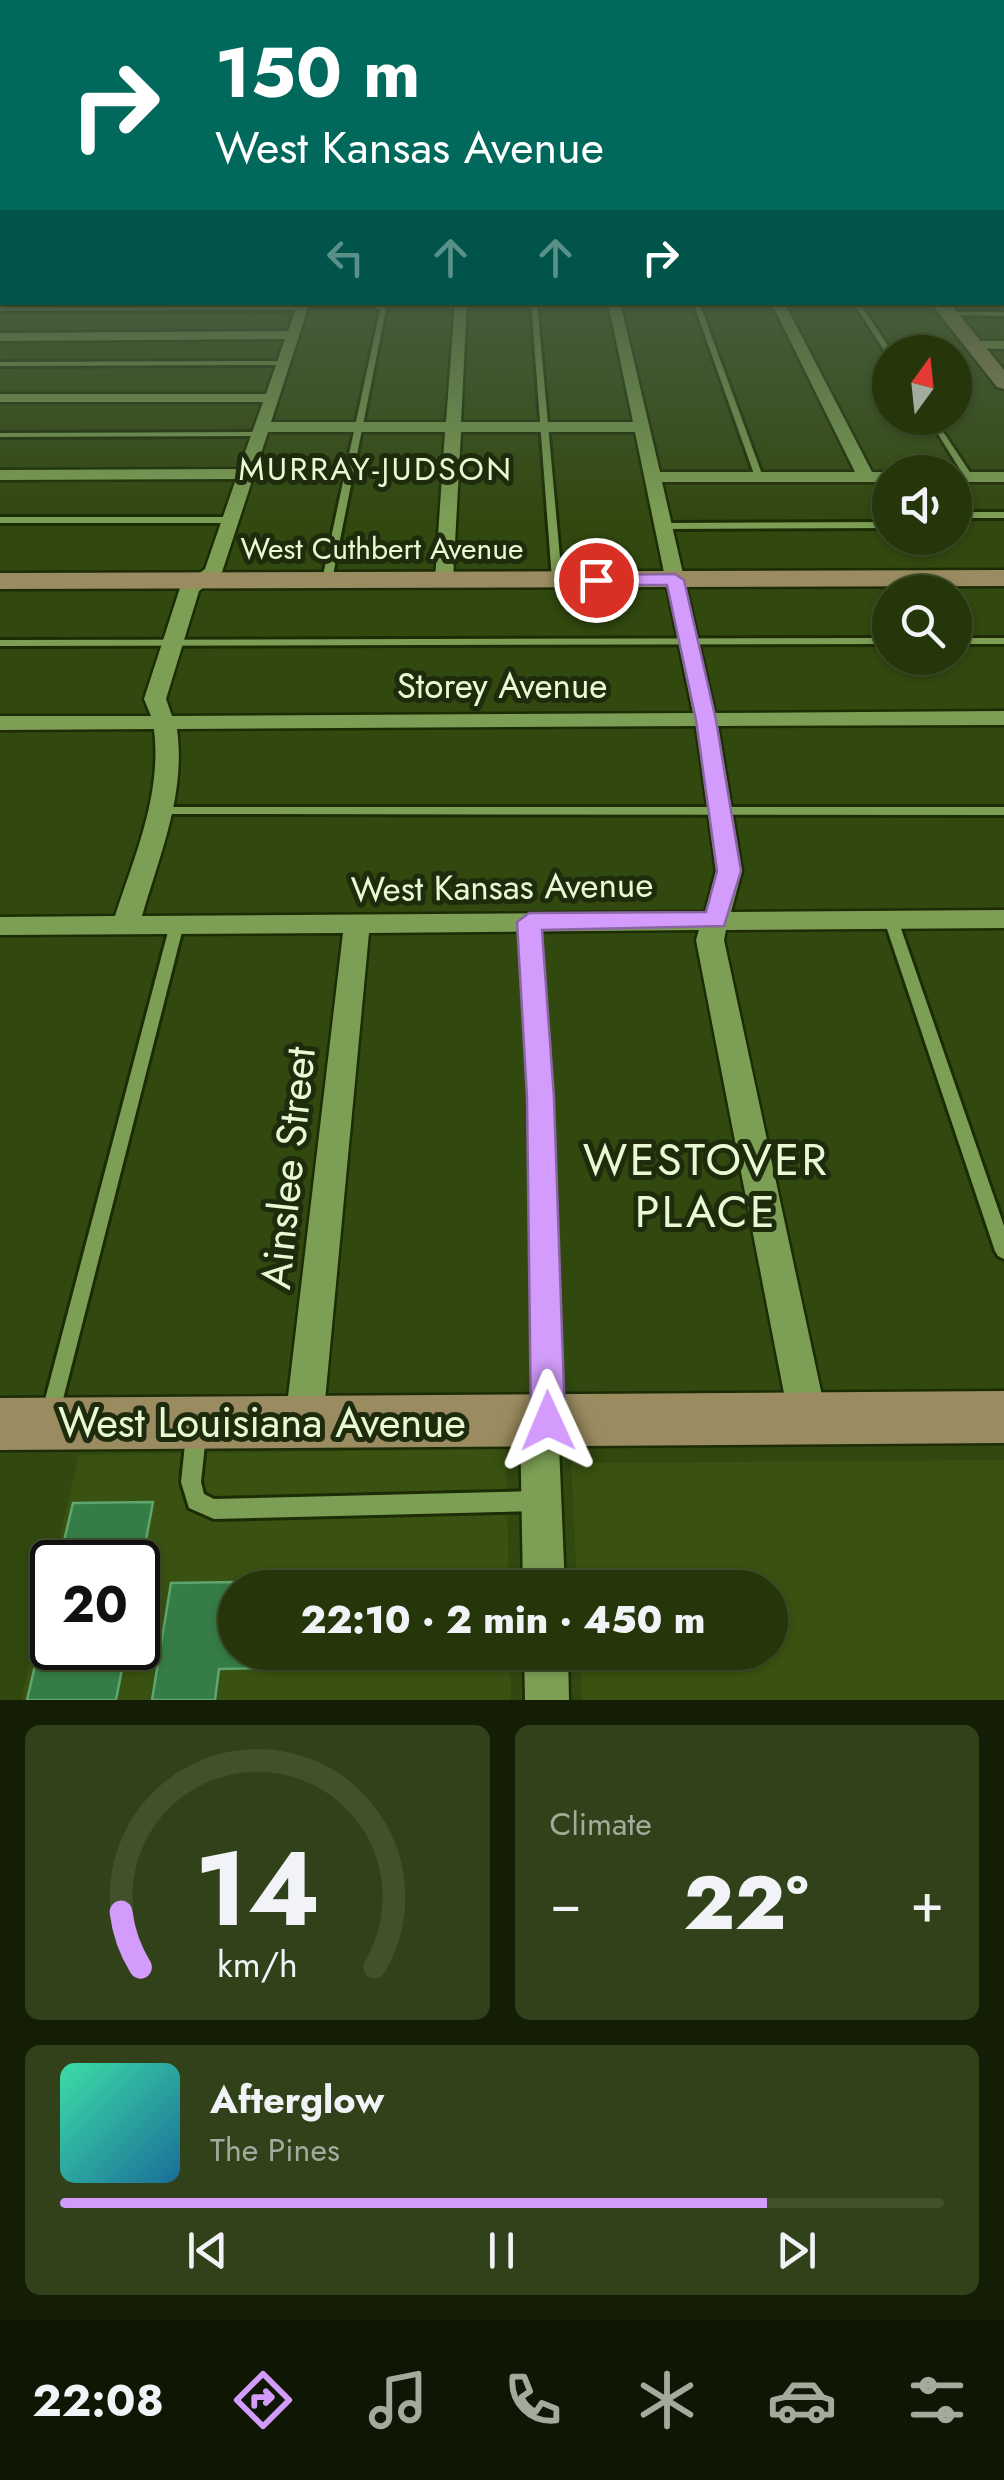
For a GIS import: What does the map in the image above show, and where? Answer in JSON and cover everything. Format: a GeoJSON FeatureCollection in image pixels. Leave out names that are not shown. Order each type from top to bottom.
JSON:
{"type":"FeatureCollection","features":[{"type":"Feature","properties":{"kind":"street"},"geometry":{"type":"LineString","coordinates":[[444,580],[457,361]]}},
{"type":"Feature","properties":{"kind":"street"},"geometry":{"type":"LineString","coordinates":[[627,361],[706,720],[729,871],[710,940],[808,1419]]}},
{"type":"Feature","properties":{"kind":"street"},"geometry":{"type":"LineString","coordinates":[[807,361],[866,477]]}},
{"type":"Feature","properties":{"kind":"street"},"geometry":{"type":"LineString","coordinates":[[126,924],[172,754],[169,722],[155,699],[190,588],[213,572],[284,363]]}},
{"type":"Feature","properties":{"kind":"street"},"geometry":{"type":"LineString","coordinates":[[0,398],[273,398]]}},
{"type":"Feature","properties":{"kind":"street"},"geometry":{"type":"LineString","coordinates":[[262,430],[642,426]]}},
{"type":"Feature","properties":{"kind":"street"},"geometry":{"type":"LineString","coordinates":[[0,475],[247,474]]}},
{"type":"Feature","properties":{"kind":"street"},"geometry":{"type":"LineString","coordinates":[[654,477],[872,477]]}},
{"type":"Feature","properties":{"kind":"street"},"geometry":{"type":"LineString","coordinates":[[972,477],[1004,477]]}},
{"type":"Feature","properties":{"kind":"street","name":"West Cuthbert Avenue"},"geometry":{"type":"LineString","coordinates":[[0,580],[1004,578]]}},
{"type":"Feature","properties":{"kind":"street","name":"Storey Avenue"},"geometry":{"type":"LineString","coordinates":[[0,723],[1004,718]]}},
{"type":"Feature","properties":{"kind":"street","name":"West Kansas Avenue"},"geometry":{"type":"LineString","coordinates":[[0,926],[1004,919]]}},
{"type":"Feature","properties":{"kind":"street","name":"Ainslee Street"},"geometry":{"type":"LineString","coordinates":[[304,1422],[356,924]]}},
{"type":"Feature","properties":{"kind":"street","name":"West Louisiana Avenue"},"geometry":{"type":"LineString","coordinates":[[24,1424],[1004,1418]]}},
{"type":"Feature","properties":{"kind":"street"},"geometry":{"type":"LineString","coordinates":[[543,1570],[544,1421]]}},
{"type":"Feature","properties":{"kind":"street"},"geometry":{"type":"LineString","coordinates":[[546,1670],[547,1700]]}},
{"type":"Feature","properties":{"kind":"lane"},"geometry":{"type":"LineString","coordinates":[[328,580],[371,361]]}},
{"type":"Feature","properties":{"kind":"lane"},"geometry":{"type":"LineString","coordinates":[[539,361],[557,580]]}},
{"type":"Feature","properties":{"kind":"lane"},"geometry":{"type":"LineString","coordinates":[[717,361],[759,477]]}},
{"type":"Feature","properties":{"kind":"lane"},"geometry":{"type":"LineString","coordinates":[[0,364],[284,363]]}},
{"type":"Feature","properties":{"kind":"lane"},"geometry":{"type":"LineString","coordinates":[[0,434],[262,430]]}},
{"type":"Feature","properties":{"kind":"lane"},"geometry":{"type":"LineString","coordinates":[[972,515],[1004,515]]}},
{"type":"Feature","properties":{"kind":"lane"},"geometry":{"type":"LineString","coordinates":[[0,520],[232,520]]}},
{"type":"Feature","properties":{"kind":"lane"},"geometry":{"type":"LineString","coordinates":[[664,526],[872,525]]}},
{"type":"Feature","properties":{"kind":"lane"},"geometry":{"type":"LineString","coordinates":[[0,643],[872,641]]}},
{"type":"Feature","properties":{"kind":"lane"},"geometry":{"type":"LineString","coordinates":[[972,641],[1004,641]]}},
{"type":"Feature","properties":{"kind":"lane"},"geometry":{"type":"LineString","coordinates":[[158,810],[1004,811]]}},
{"type":"Feature","properties":{"kind":"lane"},"geometry":{"type":"LineString","coordinates":[[891,920],[1004,1251]]}},
{"type":"Feature","properties":{"kind":"lane"},"geometry":{"type":"LineString","coordinates":[[529,922],[540,1098],[544,1421]]}},
{"type":"Feature","properties":{"kind":"lane"},"geometry":{"type":"LineString","coordinates":[[24,1424],[177,924]]}},
{"type":"Feature","properties":{"kind":"lane"},"geometry":{"type":"LineString","coordinates":[[197,1423],[191,1482],[196,1502],[214,1509],[541,1500]]}},
{"type":"Feature","properties":{"kind":"shaded area"},"geometry":{"type":"Polygon","coordinates":[[[506,1449],[509,1570],[218,1570],[218,1670],[510,1670],[511,1700],[21,1700],[30,1662],[30,1670],[160,1670],[160,1540],[59,1540],[79,1455],[506,1449]]]}},
{"type":"Feature","properties":{"kind":"shaded area"},"geometry":{"type":"Polygon","coordinates":[[[1004,1460],[1004,1700],[582,1700],[581,1670],[788,1670],[788,1570],[576,1570],[571,1463],[1004,1460]]]}},
{"type":"Feature","properties":{"kind":"building"},"geometry":{"type":"Polygon","coordinates":[[[153,1502],[146,1540],[64,1540],[73,1503],[153,1502]]]}},
{"type":"Feature","properties":{"kind":"building"},"geometry":{"type":"Polygon","coordinates":[[[218,1582],[219,1670],[215,1700],[152,1700],[157,1670],[160,1670],[171,1583],[218,1582]]]}},
{"type":"Feature","properties":{"kind":"building"},"geometry":{"type":"Polygon","coordinates":[[[34,1670],[122,1670],[116,1700],[27,1700],[34,1670]]]}},
{"type":"Feature","properties":{"kind":"district","name":"MURRAY-JUDSON"},"geometry":{"type":"Point","coordinates":[376,469]}},
{"type":"Feature","properties":{"kind":"district","name":"WESTOVER PLACE"},"geometry":{"type":"Point","coordinates":[706,1185]}},
{"type":"Feature","properties":{"kind":"route"},"geometry":{"type":"LineString","coordinates":[[548,1421],[540,1098],[529,922],[715,920],[729,871],[706,720],[675,580],[596,580]]}}]}
